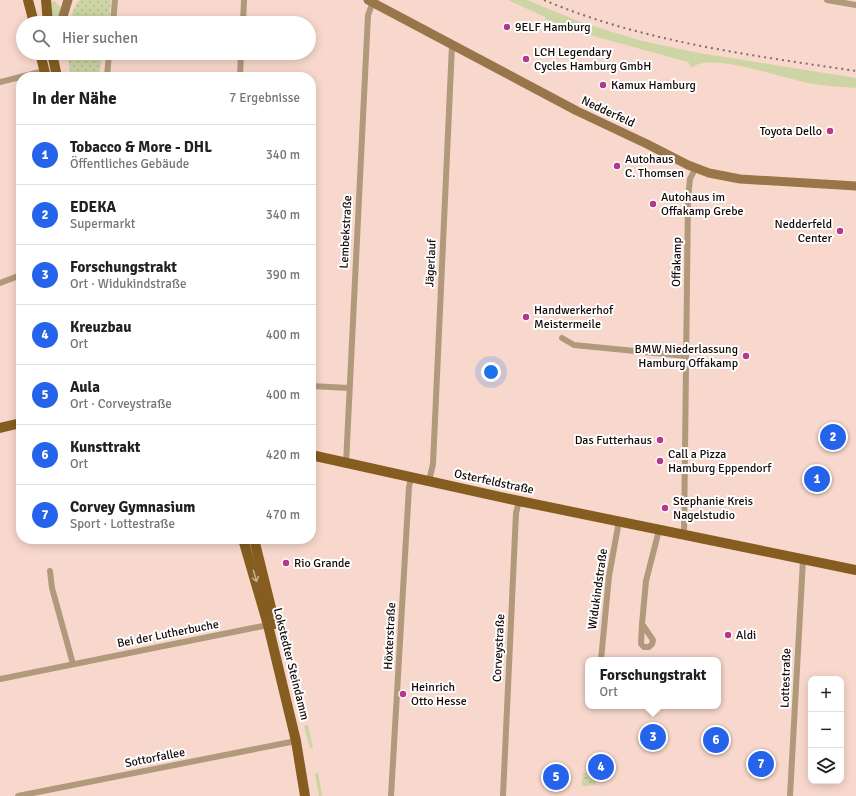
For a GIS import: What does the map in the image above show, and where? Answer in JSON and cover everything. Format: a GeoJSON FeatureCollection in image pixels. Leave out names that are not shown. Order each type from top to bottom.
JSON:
{"type":"FeatureCollection","features":[{"type":"Feature","properties":{"kind":"main road"},"geometry":{"type":"LineString","coordinates":[[46,0],[47,16]]}},
{"type":"Feature","properties":{"kind":"main road"},"geometry":{"type":"LineString","coordinates":[[63,16],[68,0]]}},
{"type":"Feature","properties":{"kind":"main road","name":"Nedderfeld"},"geometry":{"type":"LineString","coordinates":[[370,1],[577,111],[695,168],[722,176],[740,179],[856,186]]}},
{"type":"Feature","properties":{"kind":"main road"},"geometry":{"type":"LineString","coordinates":[[30,2],[33,16]]}},
{"type":"Feature","properties":{"kind":"main road"},"geometry":{"type":"LineString","coordinates":[[42,60],[45,72]]}},
{"type":"Feature","properties":{"kind":"main road"},"geometry":{"type":"LineString","coordinates":[[53,60],[56,72]]}},
{"type":"Feature","properties":{"kind":"main road"},"geometry":{"type":"LineString","coordinates":[[0,428],[16,424]]}},
{"type":"Feature","properties":{"kind":"main road","name":"Osterfeldstraße"},"geometry":{"type":"LineString","coordinates":[[316,457],[684,536],[856,570]]}},
{"type":"Feature","properties":{"kind":"main road","name":"Lokstedter Steindamm"},"geometry":{"type":"LineString","coordinates":[[245,544],[268,625],[296,741],[305,796]]}},
{"type":"Feature","properties":{"kind":"main road","name":"Lokstedter Steindamm"},"geometry":{"type":"LineString","coordinates":[[255,544],[298,725],[312,796]]}},
{"type":"Feature","properties":{"kind":"street"},"geometry":{"type":"LineString","coordinates":[[114,16],[115,0]]}},
{"type":"Feature","properties":{"kind":"street"},"geometry":{"type":"LineString","coordinates":[[243,16],[244,0]]}},
{"type":"Feature","properties":{"kind":"street"},"geometry":{"type":"LineString","coordinates":[[827,0],[856,5]]}},
{"type":"Feature","properties":{"kind":"street","name":"Lembekstraße"},"geometry":{"type":"LineString","coordinates":[[346,464],[368,15],[370,1]]}},
{"type":"Feature","properties":{"kind":"street","name":"Jägerlauf"},"geometry":{"type":"LineString","coordinates":[[429,482],[433,464],[452,44]]}},
{"type":"Feature","properties":{"kind":"street"},"geometry":{"type":"LineString","coordinates":[[107,72],[108,60]]}},
{"type":"Feature","properties":{"kind":"street"},"geometry":{"type":"LineString","coordinates":[[240,72],[241,60]]}},
{"type":"Feature","properties":{"kind":"street"},"geometry":{"type":"LineString","coordinates":[[0,82],[16,79]]}},
{"type":"Feature","properties":{"kind":"street","name":"Offakamp"},"geometry":{"type":"LineString","coordinates":[[684,536],[688,198],[690,179],[695,168]]}},
{"type":"Feature","properties":{"kind":"street"},"geometry":{"type":"LineString","coordinates":[[0,283],[16,277]]}},
{"type":"Feature","properties":{"kind":"street"},"geometry":{"type":"LineString","coordinates":[[562,338],[574,344],[686,356]]}},
{"type":"Feature","properties":{"kind":"street"},"geometry":{"type":"LineString","coordinates":[[316,386],[349,388]]}},
{"type":"Feature","properties":{"kind":"street","name":"Höxterstraße"},"geometry":{"type":"LineString","coordinates":[[391,796],[409,487],[411,478]]}},
{"type":"Feature","properties":{"kind":"street","name":"Corveystraße"},"geometry":{"type":"LineString","coordinates":[[503,796],[516,513],[519,501]]}},
{"type":"Feature","properties":{"kind":"street","name":"Widukindstraße"},"geometry":{"type":"LineString","coordinates":[[601,657],[608,590],[619,521]]}},
{"type":"Feature","properties":{"kind":"street"},"geometry":{"type":"LineString","coordinates":[[642,624],[646,581],[659,530]]}},
{"type":"Feature","properties":{"kind":"street","name":"Lottestraße"},"geometry":{"type":"LineString","coordinates":[[790,796],[803,560]]}},
{"type":"Feature","properties":{"kind":"street"},"geometry":{"type":"LineString","coordinates":[[50,571],[52,588],[73,664]]}},
{"type":"Feature","properties":{"kind":"street","name":"Bei der Lutherbuche"},"geometry":{"type":"LineString","coordinates":[[0,679],[268,625]]}},
{"type":"Feature","properties":{"kind":"street","name":"Sottorfallee"},"geometry":{"type":"LineString","coordinates":[[18,796],[296,741]]}},
{"type":"Feature","properties":{"kind":"green space"},"geometry":{"type":"Polygon","coordinates":[[[80,0],[111,0],[110,16],[72,16],[76,4],[80,0]]]}},
{"type":"Feature","properties":{"kind":"green space"},"geometry":{"type":"Polygon","coordinates":[[[508,0],[527,0],[583,23],[642,41],[699,53],[856,78],[856,88],[803,82],[732,64],[715,62],[701,63],[692,68],[688,62],[597,37],[545,19],[545,17],[508,0]]]}},
{"type":"Feature","properties":{"kind":"green space"},"geometry":{"type":"Polygon","coordinates":[[[55,1],[62,8],[59,16],[52,16],[51,2],[55,1]]]}},
{"type":"Feature","properties":{"kind":"green space"},"geometry":{"type":"Polygon","coordinates":[[[68,60],[101,60],[100,72],[70,72],[68,60]]]}},
{"type":"Feature","properties":{"kind":"green space"},"geometry":{"type":"Polygon","coordinates":[[[308,725],[313,748],[310,748],[304,726],[308,725]]]}},
{"type":"Feature","properties":{"kind":"green space"},"geometry":{"type":"Polygon","coordinates":[[[318,772],[322,796],[319,796],[315,774],[318,772]]]}},
{"type":"Feature","properties":{"kind":"green space"},"geometry":{"type":"Polygon","coordinates":[[[583,773],[594,773],[596,785],[582,786],[583,773]]]}},
{"type":"Feature","properties":{"kind":"railway"},"geometry":{"type":"LineString","coordinates":[[544,0],[620,27],[658,37],[737,53],[856,71]]}},
{"type":"Feature","properties":{"kind":"place","name":"9ELF Hamburg"},"geometry":{"type":"Point","coordinates":[507,27]}},
{"type":"Feature","properties":{"kind":"place","name":"LCH Legendary Cycles Hamburg GmbH"},"geometry":{"type":"Point","coordinates":[526,59]}},
{"type":"Feature","properties":{"kind":"place","name":"Kamux Hamburg"},"geometry":{"type":"Point","coordinates":[603,85]}},
{"type":"Feature","properties":{"kind":"place","name":"Toyota Dello"},"geometry":{"type":"Point","coordinates":[830,131]}},
{"type":"Feature","properties":{"kind":"place","name":"Autohaus C. Thomsen"},"geometry":{"type":"Point","coordinates":[617,166]}},
{"type":"Feature","properties":{"kind":"place","name":"Autohaus im Offakamp Grebe"},"geometry":{"type":"Point","coordinates":[653,204]}},
{"type":"Feature","properties":{"kind":"place","name":"Nedderfeld Center"},"geometry":{"type":"Point","coordinates":[840,231]}},
{"type":"Feature","properties":{"kind":"place","name":"Handwerkerhof Meistermeile"},"geometry":{"type":"Point","coordinates":[526,317]}},
{"type":"Feature","properties":{"kind":"place","name":"BMW Niederlassung Hamburg Offakamp"},"geometry":{"type":"Point","coordinates":[746,356]}},
{"type":"Feature","properties":{"kind":"place","name":"EDEKA"},"geometry":{"type":"Point","coordinates":[833,437]}},
{"type":"Feature","properties":{"kind":"place","name":"Das Futterhaus"},"geometry":{"type":"Point","coordinates":[660,440]}},
{"type":"Feature","properties":{"kind":"place","name":"Call a Pizza Hamburg Eppendorf"},"geometry":{"type":"Point","coordinates":[660,461]}},
{"type":"Feature","properties":{"kind":"place","name":"Tobacco & More - DHL"},"geometry":{"type":"Point","coordinates":[817,479]}},
{"type":"Feature","properties":{"kind":"place","name":"Stephanie Kreis Nagelstudio"},"geometry":{"type":"Point","coordinates":[665,508]}},
{"type":"Feature","properties":{"kind":"place","name":"Rio Grande"},"geometry":{"type":"Point","coordinates":[286,563]}},
{"type":"Feature","properties":{"kind":"place","name":"Aldi"},"geometry":{"type":"Point","coordinates":[728,635]}},
{"type":"Feature","properties":{"kind":"place","name":"Heinrich Otto Hesse"},"geometry":{"type":"Point","coordinates":[403,694]}},
{"type":"Feature","properties":{"kind":"place","name":"Forschungstrakt"},"geometry":{"type":"Point","coordinates":[653,737]}},
{"type":"Feature","properties":{"kind":"place","name":"Kunsttrakt"},"geometry":{"type":"Point","coordinates":[716,740]}},
{"type":"Feature","properties":{"kind":"place","name":"Corvey Gymnasium"},"geometry":{"type":"Point","coordinates":[761,764]}},
{"type":"Feature","properties":{"kind":"place","name":"Kreuzbau"},"geometry":{"type":"Point","coordinates":[601,767]}},
{"type":"Feature","properties":{"kind":"place","name":"Aula"},"geometry":{"type":"Point","coordinates":[556,777]}}]}
